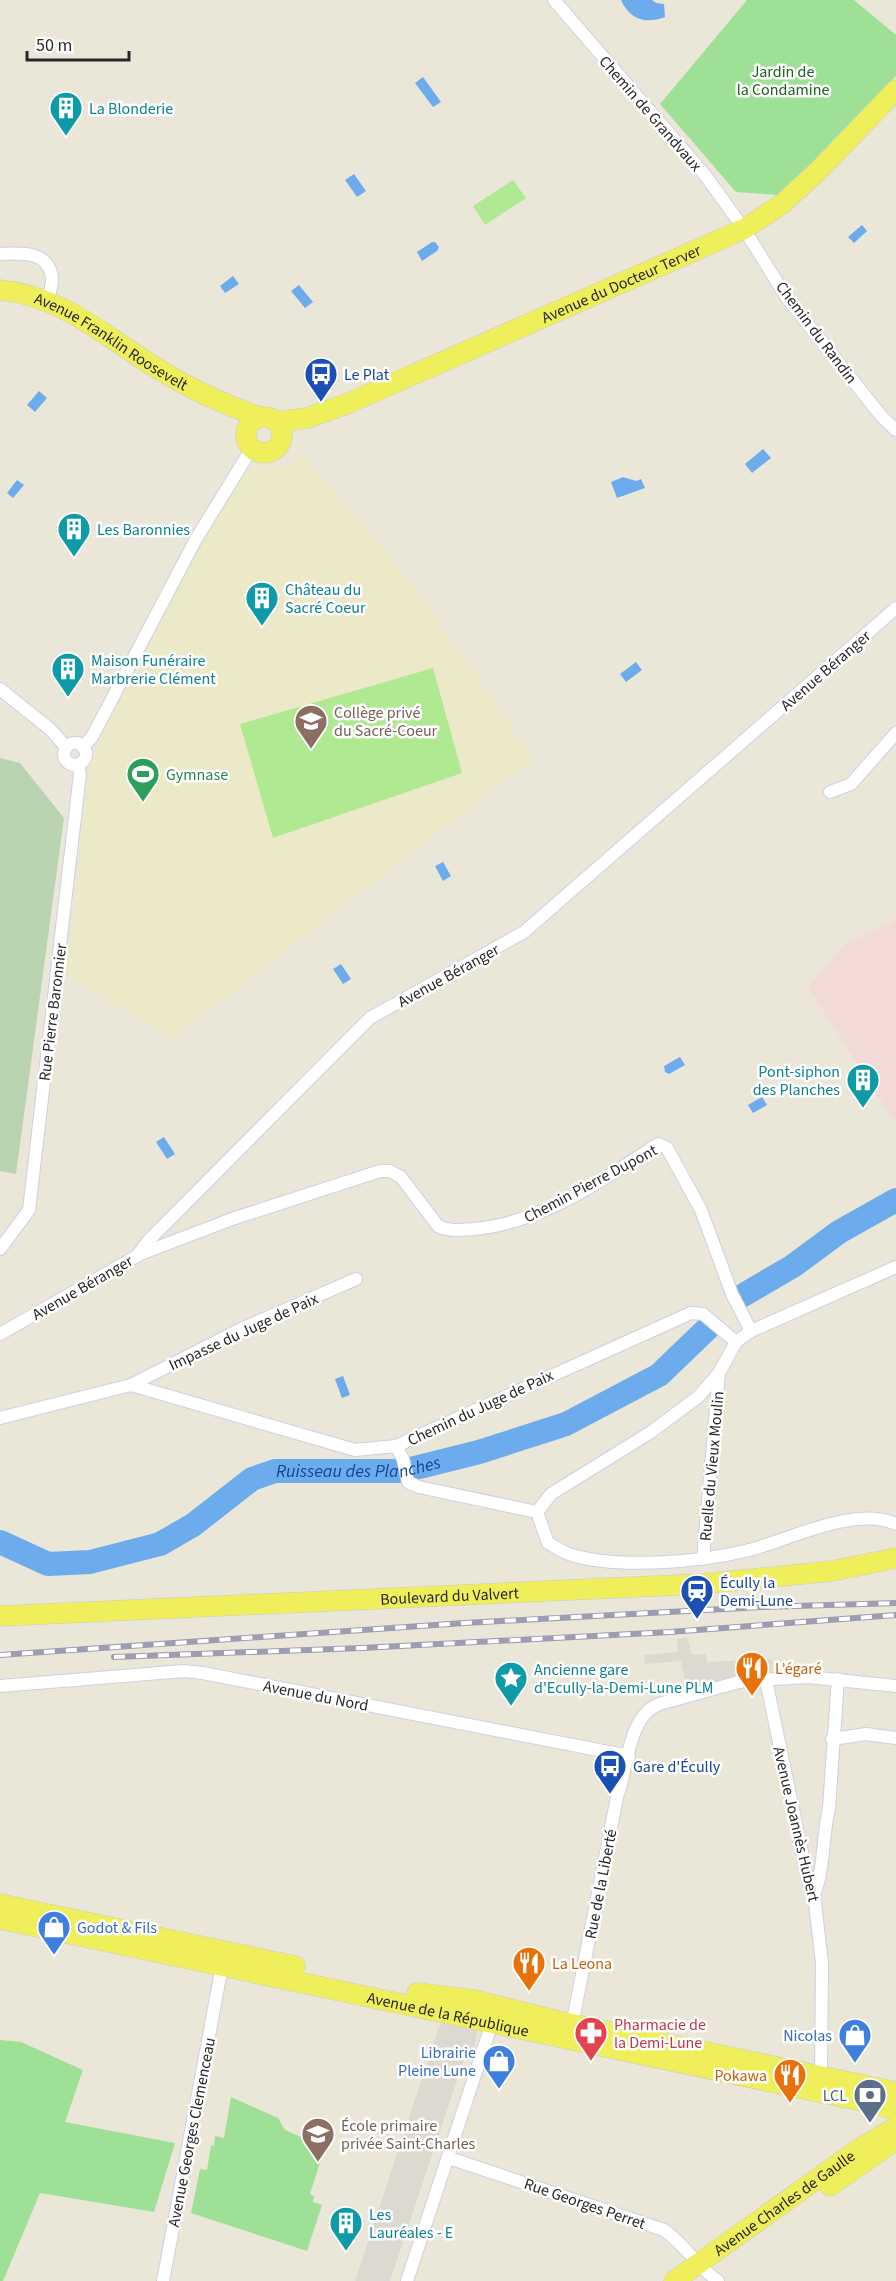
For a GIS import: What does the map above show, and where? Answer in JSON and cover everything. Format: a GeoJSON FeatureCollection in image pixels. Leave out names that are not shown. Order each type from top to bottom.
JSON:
{"type":"FeatureCollection","features":[{"type":"Feature","properties":{"kind":"main road","name":"Avenue du Docteur Terver"},"geometry":{"type":"LineString","coordinates":[[273,426],[307,418],[359,398],[744,229],[782,204],[819,170],[896,90]]}},
{"type":"Feature","properties":{"kind":"main road","name":"Avenue Franklin Roosevelt"},"geometry":{"type":"LineString","coordinates":[[0,290],[24,292],[76,314],[162,372],[221,403],[273,426]]}},
{"type":"Feature","properties":{"kind":"main road","name":"Avenue Franklin Roosevelt"},"geometry":{"type":"LineString","coordinates":[[221,403],[249,441]]}},
{"type":"Feature","properties":{"kind":"main road"},"geometry":{"type":"LineString","coordinates":[[250,423],[273,426],[280,445],[270,453],[257,452],[249,441],[250,423]]}},
{"type":"Feature","properties":{"kind":"main road","name":"Boulevard du Valvert"},"geometry":{"type":"LineString","coordinates":[[0,1616],[701,1584],[786,1577],[896,1558]]}},
{"type":"Feature","properties":{"kind":"main road","name":"Avenue de la République"},"geometry":{"type":"LineString","coordinates":[[0,1904],[222,1967]]}},
{"type":"Feature","properties":{"kind":"main road","name":"Avenue de la République"},"geometry":{"type":"LineString","coordinates":[[0,1919],[222,1967],[493,2021],[571,2025],[896,2092]]}},
{"type":"Feature","properties":{"kind":"main road","name":"Avenue de la République"},"geometry":{"type":"LineString","coordinates":[[571,2025],[896,2110]]}},
{"type":"Feature","properties":{"kind":"main road","name":"Avenue Charles de Gaulle"},"geometry":{"type":"LineString","coordinates":[[704,2274],[772,2212],[859,2149],[896,2127]]}},
{"type":"Feature","properties":{"kind":"main road","name":"Avenue Charles de Gaulle"},"geometry":{"type":"LineString","coordinates":[[674,2281],[704,2274],[725,2257],[896,2140]]}},
{"type":"Feature","properties":{"kind":"street","name":"Chemin de Grandvaux"},"geometry":{"type":"LineString","coordinates":[[554,0],[705,175],[744,229]]}},
{"type":"Feature","properties":{"kind":"street","name":"Chemin du Randin"},"geometry":{"type":"LineString","coordinates":[[744,229],[787,298],[882,417],[896,430]]}},
{"type":"Feature","properties":{"kind":"street"},"geometry":{"type":"LineString","coordinates":[[0,254],[29,253],[40,257],[49,267],[52,276],[48,301]]}},
{"type":"Feature","properties":{"kind":"street"},"geometry":{"type":"LineString","coordinates":[[83,747],[92,737],[249,441]]}},
{"type":"Feature","properties":{"kind":"street","name":"Avenue Béranger"},"geometry":{"type":"LineString","coordinates":[[0,1334],[137,1256],[149,1240],[370,1018],[524,932],[896,608]]}},
{"type":"Feature","properties":{"kind":"street"},"geometry":{"type":"LineString","coordinates":[[0,689],[50,729],[66,747]]}},
{"type":"Feature","properties":{"kind":"street"},"geometry":{"type":"LineString","coordinates":[[831,792],[851,784],[896,733]]}},
{"type":"Feature","properties":{"kind":"street"},"geometry":{"type":"LineString","coordinates":[[74,743],[83,747],[85,759],[78,765],[70,764],[64,759],[66,747],[74,743]]}},
{"type":"Feature","properties":{"kind":"street","name":"Rue Pierre Baronnier"},"geometry":{"type":"LineString","coordinates":[[0,1249],[29,1210],[80,774],[78,765]]}},
{"type":"Feature","properties":{"kind":"street","name":"Chemin Pierre Dupont"},"geometry":{"type":"LineString","coordinates":[[137,1256],[232,1219],[380,1171],[390,1171],[401,1177],[438,1226],[446,1230],[489,1228],[540,1212],[587,1188],[658,1144],[667,1148],[701,1210],[732,1294],[748,1326]]}},
{"type":"Feature","properties":{"kind":"street"},"geometry":{"type":"LineString","coordinates":[[537,1512],[551,1494],[698,1397],[719,1373],[732,1338],[748,1326],[896,1267]]}},
{"type":"Feature","properties":{"kind":"street","name":"Impasse du Juge de Paix"},"geometry":{"type":"LineString","coordinates":[[131,1385],[241,1329],[356,1279]]}},
{"type":"Feature","properties":{"kind":"street","name":"Chemin du Juge de Paix"},"geometry":{"type":"LineString","coordinates":[[131,1385],[355,1450],[396,1446],[691,1313],[703,1314],[732,1338]]}},
{"type":"Feature","properties":{"kind":"street","name":"Ruelle du Vieux Moulin"},"geometry":{"type":"LineString","coordinates":[[703,1559],[719,1373]]}},
{"type":"Feature","properties":{"kind":"street"},"geometry":{"type":"LineString","coordinates":[[0,1418],[131,1385]]}},
{"type":"Feature","properties":{"kind":"street"},"geometry":{"type":"LineString","coordinates":[[396,1446],[403,1459],[408,1482],[419,1487],[537,1512]]}},
{"type":"Feature","properties":{"kind":"street"},"geometry":{"type":"LineString","coordinates":[[537,1512],[548,1543],[572,1555],[626,1563],[703,1559],[746,1551],[823,1526],[862,1519],[884,1519],[896,1524]]}},
{"type":"Feature","properties":{"kind":"street","name":"Avenue du Nord"},"geometry":{"type":"LineString","coordinates":[[0,1686],[184,1671],[203,1673],[629,1756]]}},
{"type":"Feature","properties":{"kind":"street","name":"Rue de la Liberté"},"geometry":{"type":"LineString","coordinates":[[571,2025],[617,1797],[637,1726],[642,1717],[653,1707],[740,1682],[808,1677],[896,1686]]}},
{"type":"Feature","properties":{"kind":"street"},"geometry":{"type":"LineString","coordinates":[[814,1895],[821,1876],[825,1824],[829,1808],[832,1739],[838,1679]]}},
{"type":"Feature","properties":{"kind":"street","name":"Avenue Joannès Hubert"},"geometry":{"type":"LineString","coordinates":[[766,1680],[808,1881],[814,1895],[822,1963],[821,2078]]}},
{"type":"Feature","properties":{"kind":"street"},"geometry":{"type":"LineString","coordinates":[[832,1739],[866,1734],[896,1738]]}},
{"type":"Feature","properties":{"kind":"street","name":"Avenue Georges Clemenceau"},"geometry":{"type":"LineString","coordinates":[[163,2281],[222,1967]]}},
{"type":"Feature","properties":{"kind":"street"},"geometry":{"type":"LineString","coordinates":[[407,2281],[493,2021]]}},
{"type":"Feature","properties":{"kind":"street","name":"Rue Georges Perret"},"geometry":{"type":"LineString","coordinates":[[449,2158],[664,2230],[677,2240],[704,2274]]}},
{"type":"Feature","properties":{"kind":"shaded area","name":"Collège privé du Sacré-Coeur"},"geometry":{"type":"Polygon","coordinates":[[[299,450],[405,574],[464,656],[533,759],[173,1039],[65,974],[91,760],[98,741],[198,548],[248,468],[266,465],[268,471],[299,462],[297,455],[299,450]]]}},
{"type":"Feature","properties":{"kind":"shaded area"},"geometry":{"type":"Polygon","coordinates":[[[896,920],[896,1124],[808,987],[845,944],[896,920]]]}},
{"type":"Feature","properties":{"kind":"shaded area"},"geometry":{"type":"Polygon","coordinates":[[[687,1637],[692,1655],[706,1654],[707,1662],[772,1659],[772,1672],[745,1675],[695,1687],[685,1681],[681,1661],[645,1664],[644,1655],[678,1652],[677,1639],[687,1637]]]}},
{"type":"Feature","properties":{"kind":"shaded area"},"geometry":{"type":"Polygon","coordinates":[[[446,2018],[478,2028],[474,2049],[468,2047],[390,2281],[355,2281],[439,2027],[446,2018]]]}},
{"type":"Feature","properties":{"kind":"green space","name":"Jardin de la Condamine"},"geometry":{"type":"Polygon","coordinates":[[[747,0],[854,0],[896,35],[896,76],[809,167],[777,195],[736,192],[660,104],[747,0]]]}},
{"type":"Feature","properties":{"kind":"green space"},"geometry":{"type":"Polygon","coordinates":[[[513,180],[526,198],[485,225],[473,206],[513,180]]]}},
{"type":"Feature","properties":{"kind":"green space"},"geometry":{"type":"Polygon","coordinates":[[[433,668],[462,773],[273,838],[240,724],[433,668]]]}},
{"type":"Feature","properties":{"kind":"green space"},"geometry":{"type":"Polygon","coordinates":[[[0,758],[20,763],[64,818],[16,1174],[0,1171],[0,758]]]}},
{"type":"Feature","properties":{"kind":"green space"},"geometry":{"type":"Polygon","coordinates":[[[0,2040],[21,2042],[83,2070],[65,2122],[175,2143],[154,2212],[40,2193],[3,2281],[0,2281],[0,2040]]]}},
{"type":"Feature","properties":{"kind":"green space"},"geometry":{"type":"Polygon","coordinates":[[[231,2097],[278,2118],[285,2130],[317,2144],[315,2148],[324,2150],[310,2194],[314,2196],[313,2202],[322,2205],[307,2251],[191,2213],[200,2169],[207,2170],[211,2145],[214,2146],[215,2136],[224,2138],[231,2097]]]}},
{"type":"Feature","properties":{"kind":"water"},"geometry":{"type":"Polygon","coordinates":[[[621,0],[652,0],[664,4],[665,17],[651,20],[639,19],[629,12],[621,0]]]}},
{"type":"Feature","properties":{"kind":"water"},"geometry":{"type":"Polygon","coordinates":[[[423,77],[441,102],[433,107],[415,83],[423,77]]]}},
{"type":"Feature","properties":{"kind":"water"},"geometry":{"type":"Polygon","coordinates":[[[354,174],[366,191],[357,197],[345,180],[354,174]]]}},
{"type":"Feature","properties":{"kind":"water"},"geometry":{"type":"Polygon","coordinates":[[[862,225],[867,231],[854,243],[848,237],[862,225]]]}},
{"type":"Feature","properties":{"kind":"water"},"geometry":{"type":"Polygon","coordinates":[[[432,242],[439,247],[437,251],[422,261],[417,252],[432,242]]]}},
{"type":"Feature","properties":{"kind":"water"},"geometry":{"type":"Polygon","coordinates":[[[233,276],[239,284],[225,293],[220,286],[233,276]]]}},
{"type":"Feature","properties":{"kind":"water"},"geometry":{"type":"Polygon","coordinates":[[[299,285],[313,302],[305,308],[291,291],[299,285]]]}},
{"type":"Feature","properties":{"kind":"water"},"geometry":{"type":"Polygon","coordinates":[[[39,391],[47,398],[35,412],[27,405],[39,391]]]}},
{"type":"Feature","properties":{"kind":"water"},"geometry":{"type":"Polygon","coordinates":[[[763,449],[771,458],[752,473],[745,464],[763,449]]]}},
{"type":"Feature","properties":{"kind":"water"},"geometry":{"type":"Polygon","coordinates":[[[623,477],[636,481],[641,479],[645,488],[617,498],[611,482],[623,477]]]}},
{"type":"Feature","properties":{"kind":"water"},"geometry":{"type":"Polygon","coordinates":[[[17,480],[24,485],[13,498],[7,493],[17,480]]]}},
{"type":"Feature","properties":{"kind":"water"},"geometry":{"type":"Polygon","coordinates":[[[636,662],[642,670],[626,682],[620,674],[636,662]]]}},
{"type":"Feature","properties":{"kind":"water"},"geometry":{"type":"Polygon","coordinates":[[[443,862],[451,876],[443,881],[435,866],[443,862]]]}},
{"type":"Feature","properties":{"kind":"water"},"geometry":{"type":"Polygon","coordinates":[[[341,964],[351,979],[343,984],[333,969],[341,964]]]}},
{"type":"Feature","properties":{"kind":"water"},"geometry":{"type":"Polygon","coordinates":[[[680,1057],[685,1065],[669,1074],[665,1072],[664,1066],[680,1057]]]}},
{"type":"Feature","properties":{"kind":"water"},"geometry":{"type":"Polygon","coordinates":[[[762,1097],[767,1105],[753,1113],[748,1105],[762,1097]]]}},
{"type":"Feature","properties":{"kind":"water"},"geometry":{"type":"Polygon","coordinates":[[[164,1137],[175,1154],[167,1159],[156,1142],[164,1137]]]}},
{"type":"Feature","properties":{"kind":"water"},"geometry":{"type":"Polygon","coordinates":[[[343,1376],[350,1395],[342,1398],[335,1379],[343,1376]]]}},
{"type":"Feature","properties":{"kind":"waterway","name":"Ruisseau des Planches"},"geometry":{"type":"LineString","coordinates":[[740,1297],[793,1266],[839,1232],[896,1200]]}},
{"type":"Feature","properties":{"kind":"waterway","name":"Ruisseau des Planches"},"geometry":{"type":"LineString","coordinates":[[0,1542],[48,1564],[90,1562],[160,1544],[193,1525],[252,1479],[275,1471],[403,1471],[479,1452],[566,1424],[659,1375],[709,1327]]}},
{"type":"Feature","properties":{"kind":"railway"},"geometry":{"type":"LineString","coordinates":[[0,1655],[464,1623],[761,1607],[896,1603]]}},
{"type":"Feature","properties":{"kind":"railway"},"geometry":{"type":"LineString","coordinates":[[114,1657],[362,1648],[670,1632],[896,1615]]}},
{"type":"Feature","properties":{"kind":"place","name":"La Blonderie"},"geometry":{"type":"Point","coordinates":[66,137]}},
{"type":"Feature","properties":{"kind":"place","name":"Le Plat"},"geometry":{"type":"Point","coordinates":[321,403]}},
{"type":"Feature","properties":{"kind":"place","name":"Les Baronnies"},"geometry":{"type":"Point","coordinates":[74,558]}},
{"type":"Feature","properties":{"kind":"place","name":"Château du Sacré Coeur"},"geometry":{"type":"Point","coordinates":[262,627]}},
{"type":"Feature","properties":{"kind":"place","name":"Maison Funéraire Marbrerie Clément"},"geometry":{"type":"Point","coordinates":[68,698]}},
{"type":"Feature","properties":{"kind":"place","name":"Collège privé du Sacré-Coeur"},"geometry":{"type":"Point","coordinates":[311,750]}},
{"type":"Feature","properties":{"kind":"place","name":"Gymnase"},"geometry":{"type":"Point","coordinates":[143,803]}},
{"type":"Feature","properties":{"kind":"place","name":"Pont-siphon des Planches"},"geometry":{"type":"Point","coordinates":[863,1109]}},
{"type":"Feature","properties":{"kind":"place","name":"Écully la Demi-Lune"},"geometry":{"type":"Point","coordinates":[697,1620]}},
{"type":"Feature","properties":{"kind":"place","name":"L’égaré"},"geometry":{"type":"Point","coordinates":[752,1697]}},
{"type":"Feature","properties":{"kind":"place","name":"Ancienne gare d'Ecully-la-Demi-Lune PLM"},"geometry":{"type":"Point","coordinates":[511,1707]}},
{"type":"Feature","properties":{"kind":"place","name":"Gare d'Écully"},"geometry":{"type":"Point","coordinates":[610,1795]}},
{"type":"Feature","properties":{"kind":"place","name":"Godot & Fils"},"geometry":{"type":"Point","coordinates":[54,1956]}},
{"type":"Feature","properties":{"kind":"place","name":"La Leona"},"geometry":{"type":"Point","coordinates":[529,1992]}},
{"type":"Feature","properties":{"kind":"place","name":"Pharmacie de la Demi-Lune"},"geometry":{"type":"Point","coordinates":[591,2062]}},
{"type":"Feature","properties":{"kind":"place","name":"Nicolas"},"geometry":{"type":"Point","coordinates":[855,2064]}},
{"type":"Feature","properties":{"kind":"place","name":"Librairie Pleine Lune"},"geometry":{"type":"Point","coordinates":[499,2090]}},
{"type":"Feature","properties":{"kind":"place","name":"Pokawa"},"geometry":{"type":"Point","coordinates":[790,2104]}},
{"type":"Feature","properties":{"kind":"place","name":"LCL"},"geometry":{"type":"Point","coordinates":[870,2124]}},
{"type":"Feature","properties":{"kind":"place","name":"École primaire privée Saint-Charles"},"geometry":{"type":"Point","coordinates":[318,2163]}},
{"type":"Feature","properties":{"kind":"place","name":"Les Lauréales - E"},"geometry":{"type":"Point","coordinates":[346,2252]}}]}
